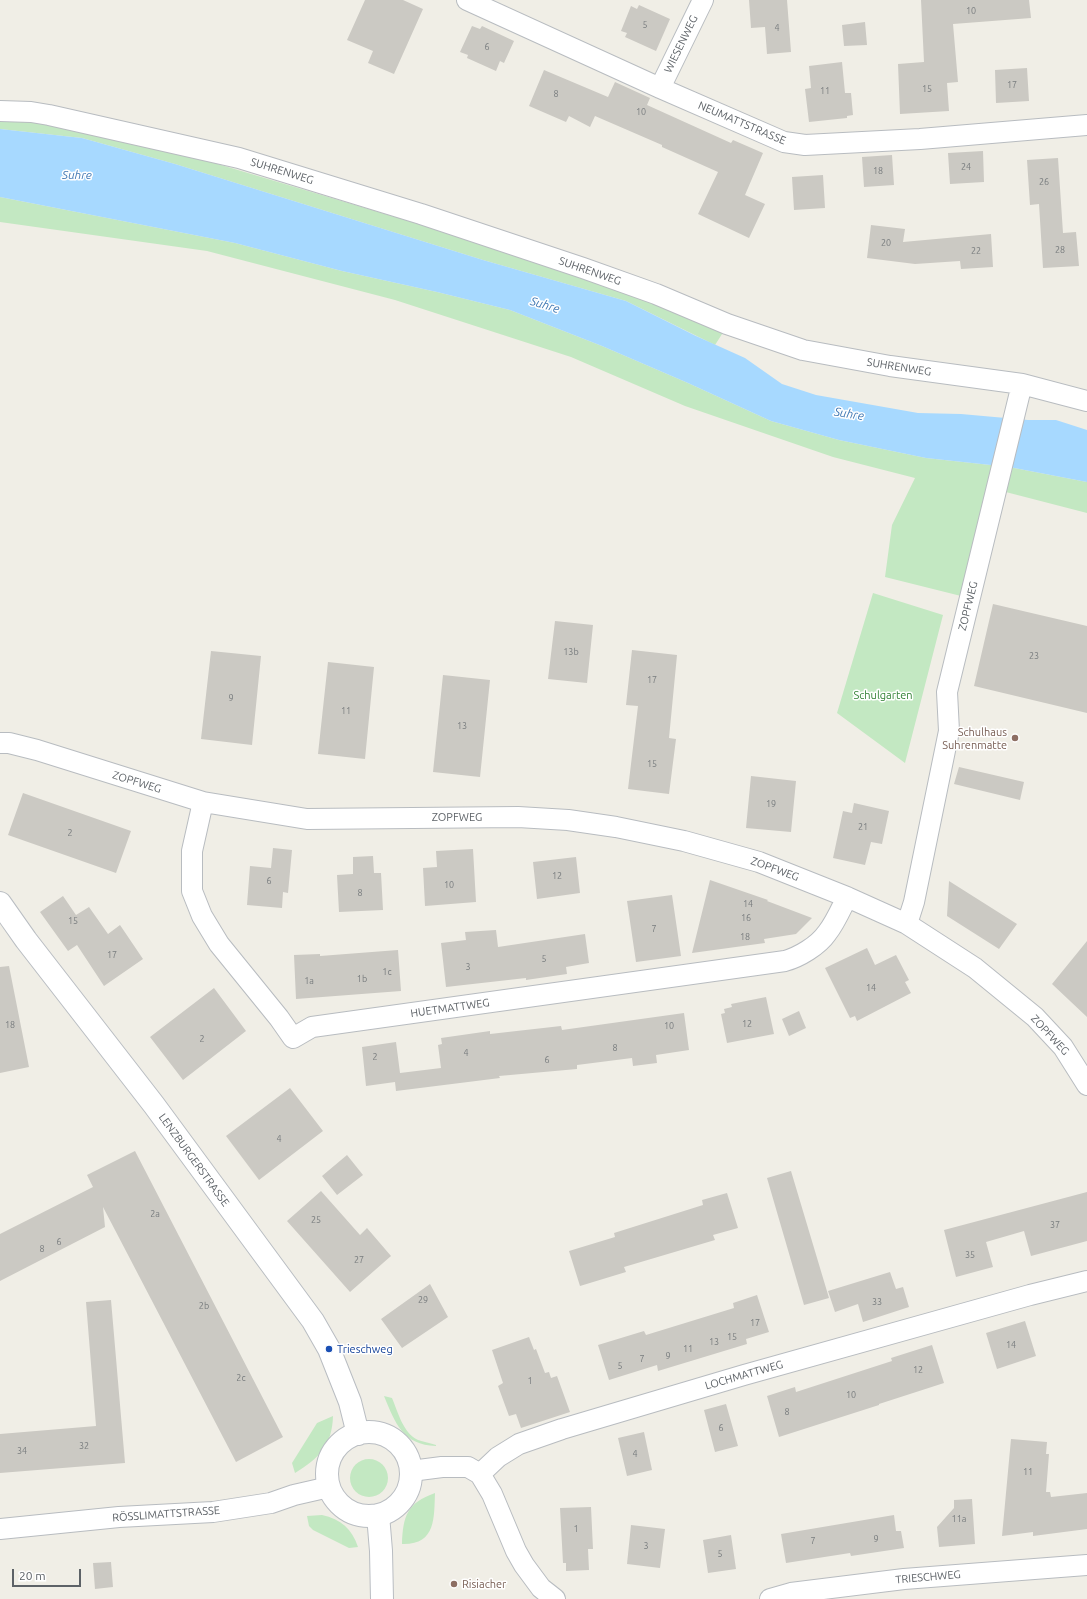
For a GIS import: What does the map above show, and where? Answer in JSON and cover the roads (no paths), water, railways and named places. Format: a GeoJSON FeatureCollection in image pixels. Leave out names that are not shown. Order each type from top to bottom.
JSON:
{"type":"FeatureCollection","features":[{"type":"Feature","properties":{"kind":"main road","name":"LENZBURGERSTRASSE"},"geometry":{"type":"LineString","coordinates":[[0,903],[26,940],[154,1105],[313,1321],[332,1355],[350,1402],[358,1434]]}},
{"type":"Feature","properties":{"kind":"main road"},"geometry":{"type":"LineString","coordinates":[[370,1432],[382,1434],[393,1439],[402,1448],[408,1458],[412,1471],[409,1488],[400,1503],[390,1511],[378,1516],[358,1515],[348,1510],[333,1496],[329,1487],[328,1474],[330,1460],[336,1449],[345,1439],[358,1434],[370,1432]]}},
{"type":"Feature","properties":{"kind":"main road"},"geometry":{"type":"LineString","coordinates":[[378,1516],[381,1551],[382,1599]]}},
{"type":"Feature","properties":{"kind":"street","name":"NEUMATTSTRASSE"},"geometry":{"type":"LineString","coordinates":[[467,0],[660,88],[784,142],[805,145],[1087,125]]}},
{"type":"Feature","properties":{"kind":"street","name":"WIESENWEG"},"geometry":{"type":"LineString","coordinates":[[660,88],[703,0]]}},
{"type":"Feature","properties":{"kind":"street","name":"SUHRENWEG"},"geometry":{"type":"LineString","coordinates":[[0,111],[49,114],[239,158],[421,214],[583,268],[656,294],[728,324],[803,350],[890,366],[1019,393],[1087,402]]}},
{"type":"Feature","properties":{"kind":"street","name":"ZOPFWEG"},"geometry":{"type":"LineString","coordinates":[[907,924],[914,902],[949,731],[947,692],[969,598],[997,490],[1019,393]]}},
{"type":"Feature","properties":{"kind":"street","name":"ZOPFWEG"},"geometry":{"type":"LineString","coordinates":[[0,743],[9,743],[37,750],[203,802],[307,819],[518,817],[574,821],[616,827],[684,841],[759,862],[847,897],[907,924],[975,968],[1035,1017],[1063,1046],[1087,1085]]}},
{"type":"Feature","properties":{"kind":"street","name":"HUETMATTWEG"},"geometry":{"type":"LineString","coordinates":[[203,802],[192,851],[192,892],[202,916],[219,944],[279,1018],[293,1038],[312,1027],[785,961],[794,958],[811,948],[827,934],[847,897]]}},
{"type":"Feature","properties":{"kind":"street","name":"LOCHMATTWEG"},"geometry":{"type":"LineString","coordinates":[[480,1474],[498,1456],[519,1444],[562,1429],[788,1362],[1030,1295],[1087,1281]]}},
{"type":"Feature","properties":{"kind":"street"},"geometry":{"type":"LineString","coordinates":[[412,1471],[442,1467],[468,1467],[480,1474],[492,1494],[516,1551],[524,1565],[541,1588],[555,1599]]}},
{"type":"Feature","properties":{"kind":"street","name":"RÖSSLIMATTSTRASSE"},"geometry":{"type":"LineString","coordinates":[[0,1529],[119,1517],[213,1512],[271,1503],[329,1487]]}},
{"type":"Feature","properties":{"kind":"street","name":"TRIESCHWEG"},"geometry":{"type":"LineString","coordinates":[[770,1599],[791,1593],[904,1579],[1087,1564]]}},
{"type":"Feature","properties":{"kind":"water","name":"Suhre"},"geometry":{"type":"Polygon","coordinates":[[[0,129],[82,138],[175,164],[483,260],[626,301],[696,336],[745,358],[782,384],[816,395],[918,413],[961,414],[1028,420],[1056,420],[1087,430],[1087,482],[1009,467],[926,458],[839,440],[771,421],[602,346],[510,310],[342,271],[235,243],[0,197],[0,129]]]}},
{"type":"Feature","properties":{"kind":"place","name":"Schulhaus Suhrenmatte"},"geometry":{"type":"Point","coordinates":[1015,738]}},
{"type":"Feature","properties":{"kind":"place","name":"Trieschweg"},"geometry":{"type":"Point","coordinates":[329,1349]}},
{"type":"Feature","properties":{"kind":"place","name":"Risiacher"},"geometry":{"type":"Point","coordinates":[454,1584]}},
{"type":"Feature","properties":{"kind":"park label","name":"Schulgarten"},"geometry":{"type":"Point","coordinates":[883,695]}}]}
